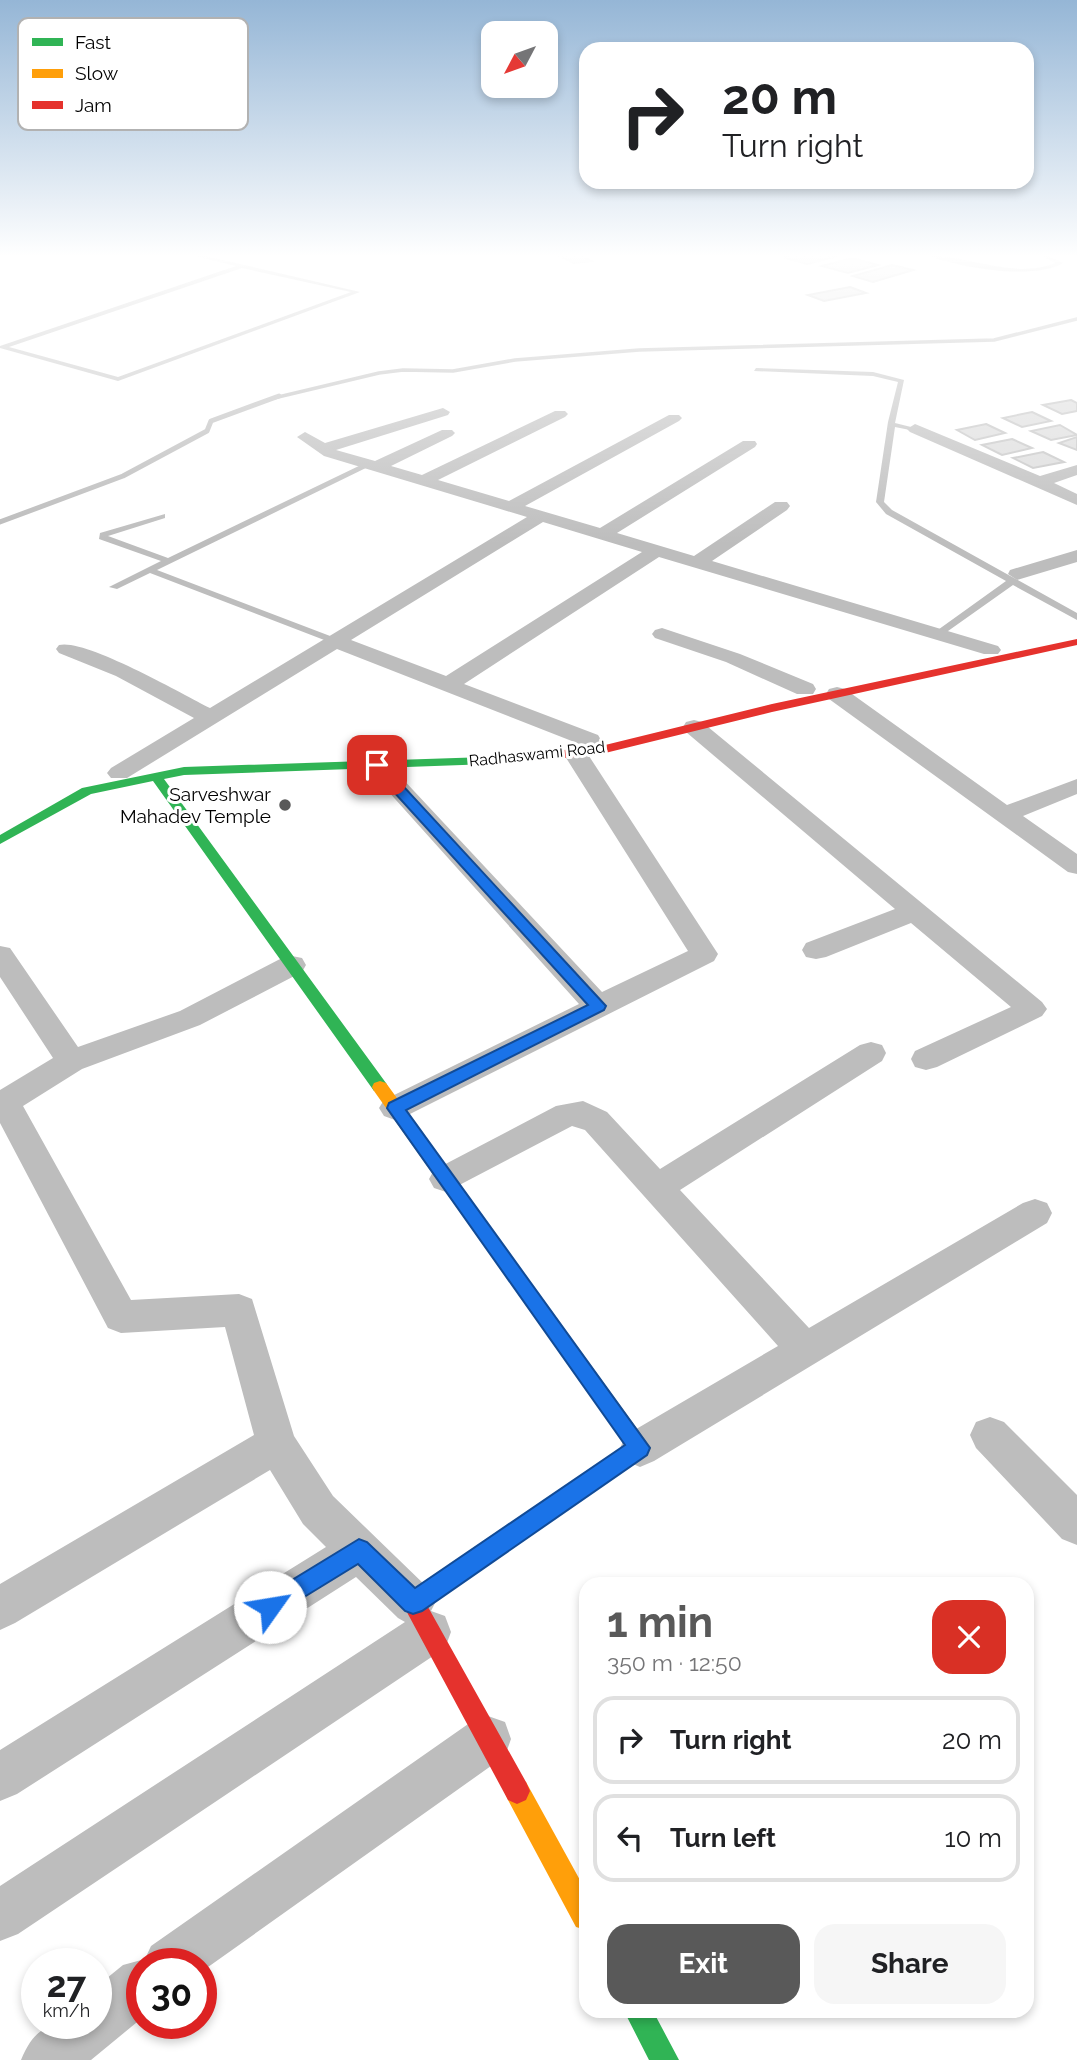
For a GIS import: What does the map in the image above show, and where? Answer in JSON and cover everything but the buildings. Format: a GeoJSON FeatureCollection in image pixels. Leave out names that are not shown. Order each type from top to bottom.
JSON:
{"type":"FeatureCollection","features":[{"type":"Feature","properties":{"kind":"street"},"geometry":{"type":"LineString","coordinates":[[322,449],[443,412]]}},
{"type":"Feature","properties":{"kind":"street"},"geometry":{"type":"LineString","coordinates":[[423,481],[559,414]]}},
{"type":"Feature","properties":{"kind":"street"},"geometry":{"type":"LineString","coordinates":[[510,507],[674,418]]}},
{"type":"Feature","properties":{"kind":"street"},"geometry":{"type":"LineString","coordinates":[[915,429],[1077,500]]}},
{"type":"Feature","properties":{"kind":"street"},"geometry":{"type":"LineString","coordinates":[[372,466],[447,433]]}},
{"type":"Feature","properties":{"kind":"street"},"geometry":{"type":"LineString","coordinates":[[305,437],[322,449],[372,466],[991,650]]}},
{"type":"Feature","properties":{"kind":"street"},"geometry":{"type":"LineString","coordinates":[[602,534],[750,444]]}},
{"type":"Feature","properties":{"kind":"street"},"geometry":{"type":"LineString","coordinates":[[1039,482],[1077,470]]}},
{"type":"Feature","properties":{"kind":"street"},"geometry":{"type":"LineString","coordinates":[[696,563],[781,506]]}},
{"type":"Feature","properties":{"kind":"street"},"geometry":{"type":"LineString","coordinates":[[119,773],[541,516]]}},
{"type":"Feature","properties":{"kind":"street"},"geometry":{"type":"LineString","coordinates":[[447,685],[656,551]]}},
{"type":"Feature","properties":{"kind":"street"},"geometry":{"type":"LineString","coordinates":[[1015,578],[1077,556]]}},
{"type":"Feature","properties":{"kind":"street","name":"Radhaswami Road"},"geometry":{"type":"LineString","coordinates":[[0,839],[88,791],[184,771],[500,761],[583,746],[805,689],[1077,630]]}},
{"type":"Feature","properties":{"kind":"street"},"geometry":{"type":"LineString","coordinates":[[662,634],[733,658],[805,689]]}},
{"type":"Feature","properties":{"kind":"street"},"geometry":{"type":"LineString","coordinates":[[335,642],[447,685],[583,746],[704,954],[395,1108]]}},
{"type":"Feature","properties":{"kind":"street","name":"Radhaswami Road"},"geometry":{"type":"LineString","coordinates":[[0,824],[79,781],[184,760],[583,746],[597,751],[837,694],[1077,642]]}},
{"type":"Feature","properties":{"kind":"street"},"geometry":{"type":"LineString","coordinates":[[66,649],[123,672],[211,717]]}},
{"type":"Feature","properties":{"kind":"street"},"geometry":{"type":"LineString","coordinates":[[837,694],[1077,866]]}},
{"type":"Feature","properties":{"kind":"street"},"geometry":{"type":"LineString","coordinates":[[694,727],[1032,1009],[926,1059]]}},
{"type":"Feature","properties":{"kind":"street"},"geometry":{"type":"LineString","coordinates":[[377,765],[598,1006]]}},
{"type":"Feature","properties":{"kind":"street"},"geometry":{"type":"LineString","coordinates":[[156,777],[640,1448]]}},
{"type":"Feature","properties":{"kind":"street"},"geometry":{"type":"LineString","coordinates":[[1005,814],[1077,786]]}},
{"type":"Feature","properties":{"kind":"street"},"geometry":{"type":"LineString","coordinates":[[816,950],[913,912]]}},
{"type":"Feature","properties":{"kind":"street"},"geometry":{"type":"LineString","coordinates":[[0,955],[71,1061]]}},
{"type":"Feature","properties":{"kind":"street"},"geometry":{"type":"LineString","coordinates":[[292,965],[190,1018],[71,1061],[3,1105],[121,1317],[239,1310],[276,1444],[318,1510],[421,1617],[579,1904]]}},
{"type":"Feature","properties":{"kind":"street"},"geometry":{"type":"LineString","coordinates":[[657,1188],[871,1053]]}},
{"type":"Feature","properties":{"kind":"street"},"geometry":{"type":"LineString","coordinates":[[446,1179],[567,1114],[583,1113],[596,1121],[805,1350]]}},
{"type":"Feature","properties":{"kind":"street"},"geometry":{"type":"LineString","coordinates":[[0,1916],[421,1617],[640,1448],[1035,1213]]}},
{"type":"Feature","properties":{"kind":"street"},"geometry":{"type":"LineString","coordinates":[[990,1434],[1077,1524]]}},
{"type":"Feature","properties":{"kind":"street"},"geometry":{"type":"LineString","coordinates":[[0,1608],[276,1444]]}},
{"type":"Feature","properties":{"kind":"street"},"geometry":{"type":"LineString","coordinates":[[0,1777],[359,1550]]}},
{"type":"Feature","properties":{"kind":"street"},"geometry":{"type":"LineString","coordinates":[[192,1948],[488,1739]]}},
{"type":"Feature","properties":{"kind":"street"},"geometry":{"type":"LineString","coordinates":[[112,2008],[126,1997]]}},
{"type":"Feature","properties":{"kind":"street"},"geometry":{"type":"LineString","coordinates":[[48,2060],[74,2039]]}},
{"type":"Feature","properties":{"kind":"lane"},"geometry":{"type":"LineString","coordinates":[[16,351],[118,379],[195,351]]}},
{"type":"Feature","properties":{"kind":"lane"},"geometry":{"type":"LineString","coordinates":[[756,370],[873,374],[902,381],[892,424],[880,502],[889,512],[1015,578],[1077,617]]}},
{"type":"Feature","properties":{"kind":"lane"},"geometry":{"type":"LineString","coordinates":[[892,424],[915,429]]}},
{"type":"Feature","properties":{"kind":"lane"},"geometry":{"type":"LineString","coordinates":[[114,587],[372,466]]}},
{"type":"Feature","properties":{"kind":"lane"},"geometry":{"type":"LineString","coordinates":[[162,516],[102,537],[170,561]]}},
{"type":"Feature","properties":{"kind":"lane"},"geometry":{"type":"LineString","coordinates":[[150,570],[335,642]]}},
{"type":"Feature","properties":{"kind":"lane"},"geometry":{"type":"LineString","coordinates":[[938,635],[1015,578]]}},
{"type":"Feature","properties":{"kind":"waterway"},"geometry":{"type":"LineString","coordinates":[[274,398],[379,373],[403,370],[453,371],[515,360],[625,351]]}},
{"type":"Feature","properties":{"kind":"waterway"},"geometry":{"type":"LineString","coordinates":[[0,522],[123,476],[207,431],[211,421],[279,396]]}},
{"type":"Feature","properties":{"kind":"traffic: fast"},"geometry":{"type":"LineString","coordinates":[[0,840],[87,791],[184,771],[486,761]]}},
{"type":"Feature","properties":{"kind":"traffic: fast"},"geometry":{"type":"LineString","coordinates":[[156,777],[380,1087]]}},
{"type":"Feature","properties":{"kind":"traffic: fast"},"geometry":{"type":"LineString","coordinates":[[642,2018],[665,2060]]}},
{"type":"Feature","properties":{"kind":"traffic: slow"},"geometry":{"type":"LineString","coordinates":[[380,1087],[640,1448],[559,1503]]}},
{"type":"Feature","properties":{"kind":"traffic: slow"},"geometry":{"type":"LineString","coordinates":[[517,1791],[579,1904]]}},
{"type":"Feature","properties":{"kind":"traffic: jam"},"geometry":{"type":"LineString","coordinates":[[486,761],[597,751],[772,708],[1077,642]]}},
{"type":"Feature","properties":{"kind":"traffic: jam"},"geometry":{"type":"LineString","coordinates":[[517,1791],[413,1603],[559,1503]]}},
{"type":"Feature","properties":{"kind":"place","name":"Sarveshwar Mahadev Temple"},"geometry":{"type":"Point","coordinates":[285,805]}},
{"type":"Feature","properties":{"kind":"route"},"geometry":{"type":"LineString","coordinates":[[270,1607],[359,1550],[413,1603],[640,1448],[395,1108],[598,1006],[377,765]]}}]}
